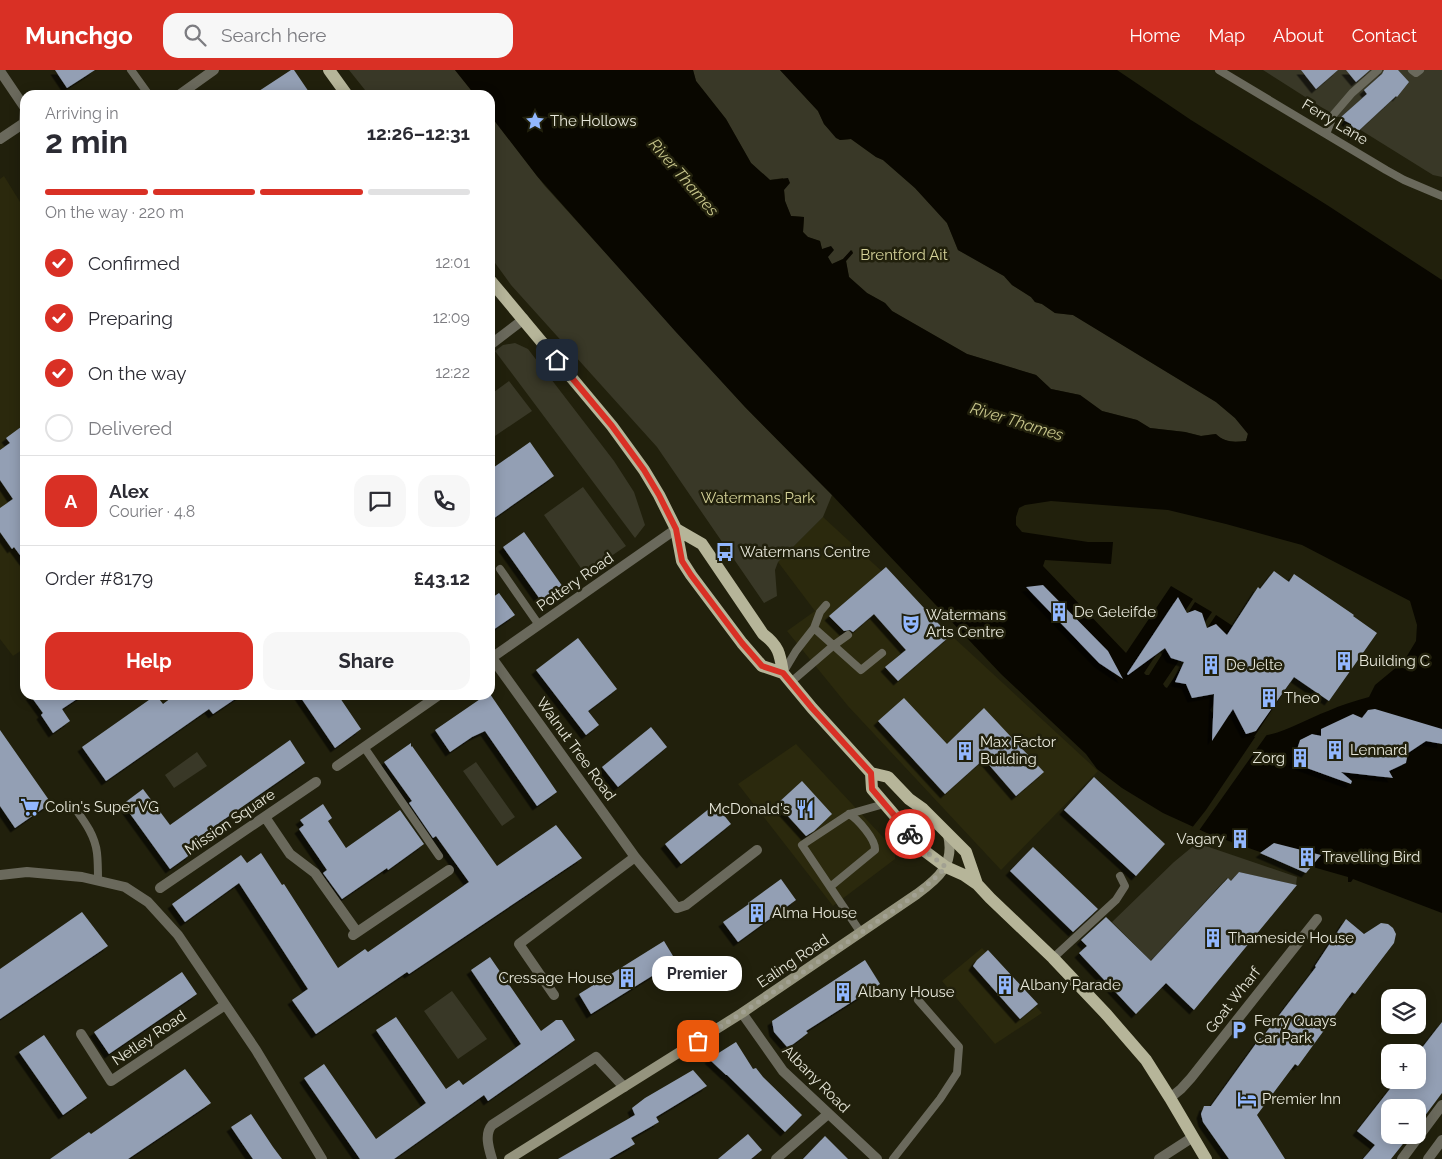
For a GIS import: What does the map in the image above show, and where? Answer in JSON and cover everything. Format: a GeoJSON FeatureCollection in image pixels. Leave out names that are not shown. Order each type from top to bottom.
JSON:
{"type":"FeatureCollection","features":[{"type":"Feature","properties":{"kind":"main road"},"geometry":{"type":"LineString","coordinates":[[329,70],[343,90]]}},
{"type":"Feature","properties":{"kind":"main road"},"geometry":{"type":"LineString","coordinates":[[495,286],[612,426],[644,470],[676,529],[682,561],[691,575],[742,643],[762,666],[787,677]]}},
{"type":"Feature","properties":{"kind":"main road"},"geometry":{"type":"LineString","coordinates":[[676,529],[702,544],[763,634],[770,639],[780,654],[787,677],[812,708],[871,773],[888,777],[909,799],[923,808],[966,852],[978,884]]}},
{"type":"Feature","properties":{"kind":"main road"},"geometry":{"type":"LineString","coordinates":[[871,773],[872,789],[926,852],[946,867],[978,884],[990,898],[1053,958],[1107,1015],[1146,1060],[1206,1159]]}},
{"type":"Feature","properties":{"kind":"main road"},"geometry":{"type":"LineString","coordinates":[[946,867],[951,845],[948,835]]}},
{"type":"Feature","properties":{"kind":"main road","name":"Ealing Road"},"geometry":{"type":"LineString","coordinates":[[509,1159],[742,1013],[932,883],[946,867]]}},
{"type":"Feature","properties":{"kind":"street"},"geometry":{"type":"LineString","coordinates":[[186,90],[214,70]]}},
{"type":"Feature","properties":{"kind":"street"},"geometry":{"type":"LineString","coordinates":[[0,72],[20,102]]}},
{"type":"Feature","properties":{"kind":"street"},"geometry":{"type":"LineString","coordinates":[[0,139],[20,126]]}},
{"type":"Feature","properties":{"kind":"street"},"geometry":{"type":"LineString","coordinates":[[495,341],[524,319]]}},
{"type":"Feature","properties":{"kind":"street","name":"Pottery Road"},"geometry":{"type":"LineString","coordinates":[[495,655],[676,529]]}},
{"type":"Feature","properties":{"kind":"street","name":"Walnut Tree Road"},"geometry":{"type":"LineString","coordinates":[[495,664],[635,857],[677,908],[686,905],[757,850]]}},
{"type":"Feature","properties":{"kind":"street"},"geometry":{"type":"LineString","coordinates":[[337,766],[432,700]]}},
{"type":"Feature","properties":{"kind":"street","name":"Mission Square"},"geometry":{"type":"LineString","coordinates":[[160,888],[316,782]]}},
{"type":"Feature","properties":{"kind":"street"},"geometry":{"type":"LineString","coordinates":[[265,817],[290,854],[315,873],[355,934],[449,870]]}},
{"type":"Feature","properties":{"kind":"street"},"geometry":{"type":"LineString","coordinates":[[554,995],[519,944],[635,857]]}},
{"type":"Feature","properties":{"kind":"street"},"geometry":{"type":"LineString","coordinates":[[0,876],[27,872],[82,877],[125,887],[148,902],[178,935],[260,1057],[322,1159]]}},
{"type":"Feature","properties":{"kind":"street","name":"Goat Wharf"},"geometry":{"type":"LineString","coordinates":[[1170,1098],[1187,1082],[1317,919]]}},
{"type":"Feature","properties":{"kind":"street","name":"Netley Road"},"geometry":{"type":"LineString","coordinates":[[81,1034],[112,1081],[225,1005]]}},
{"type":"Feature","properties":{"kind":"street","name":"Albany Road"},"geometry":{"type":"LineString","coordinates":[[742,1013],[783,1071],[877,1159]]}},
{"type":"Feature","properties":{"kind":"street"},"geometry":{"type":"LineString","coordinates":[[492,1159],[488,1147],[488,1129],[492,1125],[596,1057],[624,1087]]}},
{"type":"Feature","properties":{"kind":"street"},"geometry":{"type":"LineString","coordinates":[[1402,1159],[1442,1105]]}},
{"type":"Feature","properties":{"kind":"street"},"geometry":{"type":"LineString","coordinates":[[776,1159],[828,1114]]}},
{"type":"Feature","properties":{"kind":"street"},"geometry":{"type":"LineString","coordinates":[[1159,1159],[1193,1137]]}},
{"type":"Feature","properties":{"kind":"street"},"geometry":{"type":"LineString","coordinates":[[1428,1159],[1442,1140]]}},
{"type":"Feature","properties":{"kind":"lane"},"geometry":{"type":"LineString","coordinates":[[131,70],[145,90]]}},
{"type":"Feature","properties":{"kind":"lane","name":"Ferry Lane"},"geometry":{"type":"LineString","coordinates":[[1218,70],[1404,180],[1441,195]]}},
{"type":"Feature","properties":{"kind":"lane"},"geometry":{"type":"LineString","coordinates":[[1326,134],[1334,114],[1352,93],[1378,70]]}},
{"type":"Feature","properties":{"kind":"lane"},"geometry":{"type":"LineString","coordinates":[[1412,70],[1416,73],[1420,70]]}},
{"type":"Feature","properties":{"kind":"lane"},"geometry":{"type":"LineString","coordinates":[[500,569],[540,625]]}},
{"type":"Feature","properties":{"kind":"lane"},"geometry":{"type":"LineString","coordinates":[[787,677],[796,651],[814,628],[820,612],[826,605]]}},
{"type":"Feature","properties":{"kind":"lane"},"geometry":{"type":"LineString","coordinates":[[814,628],[862,670],[882,653]]}},
{"type":"Feature","properties":{"kind":"lane"},"geometry":{"type":"LineString","coordinates":[[787,677],[848,635]]}},
{"type":"Feature","properties":{"kind":"lane"},"geometry":{"type":"LineString","coordinates":[[364,747],[439,856]]}},
{"type":"Feature","properties":{"kind":"lane"},"geometry":{"type":"LineString","coordinates":[[861,933],[802,845],[849,814],[884,804]]}},
{"type":"Feature","properties":{"kind":"lane"},"geometry":{"type":"LineString","coordinates":[[74,807],[88,826],[96,844],[98,881]]}},
{"type":"Feature","properties":{"kind":"lane"},"geometry":{"type":"LineString","coordinates":[[830,887],[875,850],[873,841],[855,817],[849,814]]}},
{"type":"Feature","properties":{"kind":"lane"},"geometry":{"type":"LineString","coordinates":[[1053,958],[1116,900],[1124,886],[1120,876]]}},
{"type":"Feature","properties":{"kind":"lane"},"geometry":{"type":"LineString","coordinates":[[893,1159],[940,1099],[957,1073],[959,1047],[918,1000]]}},
{"type":"Feature","properties":{"kind":"shaded area"},"geometry":{"type":"Polygon","coordinates":[[[4,176],[20,202],[20,651],[13,656],[0,639],[0,179],[4,176]]]}},
{"type":"Feature","properties":{"kind":"shaded area"},"geometry":{"type":"Polygon","coordinates":[[[823,517],[1098,771],[1001,870],[848,706],[787,631],[815,611],[778,562],[823,517]]]}},
{"type":"Feature","properties":{"kind":"shaded area"},"geometry":{"type":"Polygon","coordinates":[[[796,744],[895,850],[895,859],[833,906],[738,784],[796,744]]]}},
{"type":"Feature","properties":{"kind":"shaded area"},"geometry":{"type":"Polygon","coordinates":[[[982,948],[1042,1013],[995,1044],[942,981],[982,948]]]}},
{"type":"Feature","properties":{"kind":"green space"},"geometry":{"type":"Polygon","coordinates":[[[349,70],[455,70],[471,90],[365,90],[349,70]]]}},
{"type":"Feature","properties":{"kind":"green space","name":"Brentford Ait"},"geometry":{"type":"Polygon","coordinates":[[[693,70],[780,70],[818,111],[824,124],[840,140],[851,139],[883,160],[915,188],[947,223],[958,250],[1004,276],[1012,285],[1031,297],[1035,302],[1042,304],[1055,313],[1073,315],[1216,402],[1235,418],[1248,433],[1246,441],[1234,442],[1215,434],[1201,436],[1150,428],[1137,420],[1102,411],[1080,395],[1051,389],[1036,375],[967,354],[892,311],[885,303],[867,293],[849,277],[846,261],[853,253],[852,250],[843,259],[832,264],[822,249],[820,241],[808,237],[803,232],[804,217],[791,216],[785,201],[783,178],[770,180],[751,163],[726,119],[696,81],[693,70]]]}},
{"type":"Feature","properties":{"kind":"green space"},"geometry":{"type":"Polygon","coordinates":[[[1263,70],[1442,70],[1442,177],[1433,175],[1263,70]]]}},
{"type":"Feature","properties":{"kind":"green space","name":"Watermans Park"},"geometry":{"type":"Polygon","coordinates":[[[495,121],[544,185],[745,407],[832,495],[823,517],[778,562],[775,570],[777,596],[764,603],[657,447],[511,285],[495,263],[495,121]]]}},
{"type":"Feature","properties":{"kind":"green space"},"geometry":{"type":"Polygon","coordinates":[[[515,343],[528,349],[614,461],[634,492],[645,525],[635,538],[495,351],[503,345],[515,343]]]}},
{"type":"Feature","properties":{"kind":"green space"},"geometry":{"type":"Polygon","coordinates":[[[509,381],[532,411],[495,436],[495,391],[509,381]]]}},
{"type":"Feature","properties":{"kind":"green space"},"geometry":{"type":"Polygon","coordinates":[[[583,487],[626,546],[585,574],[544,515],[583,487]]]}},
{"type":"Feature","properties":{"kind":"green space"},"geometry":{"type":"Polygon","coordinates":[[[197,752],[207,766],[174,788],[165,775],[197,752]]]}},
{"type":"Feature","properties":{"kind":"green space"},"geometry":{"type":"Polygon","coordinates":[[[476,762],[515,817],[502,826],[463,771],[476,762]]]}},
{"type":"Feature","properties":{"kind":"green space"},"geometry":{"type":"Polygon","coordinates":[[[1197,843],[1297,877],[1296,885],[1239,872],[1231,881],[1227,878],[1151,961],[1112,922],[1174,862],[1197,843]]]}},
{"type":"Feature","properties":{"kind":"green space"},"geometry":{"type":"Polygon","coordinates":[[[452,991],[487,1039],[458,1059],[424,1011],[452,991]]]}},
{"type":"Feature","properties":{"kind":"water","name":"River Thames"},"geometry":{"type":"Polygon","coordinates":[[[455,70],[693,70],[696,81],[726,119],[751,163],[770,180],[788,178],[790,183],[784,190],[785,201],[791,216],[804,217],[803,232],[808,237],[820,241],[822,249],[831,246],[834,250],[828,257],[832,264],[843,259],[851,250],[853,253],[846,261],[849,277],[867,293],[885,303],[892,311],[967,354],[1036,375],[1051,389],[1080,395],[1102,411],[1137,420],[1150,428],[1201,436],[1216,434],[1223,439],[1234,442],[1246,441],[1248,434],[1235,418],[1216,402],[1073,315],[1055,313],[1042,304],[1035,302],[1031,297],[1012,285],[1004,276],[958,250],[947,223],[915,188],[883,160],[851,139],[840,140],[836,138],[824,124],[818,111],[780,70],[1117,70],[1191,120],[1442,280],[1442,913],[1353,879],[1351,882],[1348,882],[1348,877],[1260,852],[1209,834],[1163,813],[1122,788],[1097,769],[1086,754],[1001,674],[832,495],[745,407],[537,176],[495,121],[495,90],[471,90],[455,70]],[[1051,501],[1025,505],[1019,508],[1016,517],[1016,525],[1022,532],[1088,542],[1113,542],[1111,564],[1045,560],[1043,566],[1126,653],[1171,586],[1193,599],[1144,673],[1146,675],[1149,675],[1195,602],[1212,612],[1163,684],[1165,687],[1167,688],[1216,615],[1254,640],[1210,710],[1212,713],[1219,704],[1299,669],[1254,737],[1283,731],[1338,707],[1369,697],[1375,685],[1404,661],[1416,641],[1417,625],[1410,601],[1302,545],[1168,510],[1051,501]]]}},
{"type":"Feature","properties":{"kind":"pier"},"geometry":{"type":"Polygon","coordinates":[[[1274,709],[1258,734],[1268,733],[1198,832],[1191,829],[1206,810],[1274,709]]]}},
{"type":"Feature","properties":{"kind":"building"},"geometry":{"type":"Polygon","coordinates":[[[55,70],[95,70],[67,88],[55,70]]]}},
{"type":"Feature","properties":{"kind":"building"},"geometry":{"type":"Polygon","coordinates":[[[291,70],[294,70],[308,90],[261,90],[291,70]]]}},
{"type":"Feature","properties":{"kind":"building"},"geometry":{"type":"Polygon","coordinates":[[[1301,70],[1338,70],[1316,89],[1301,70]]]}},
{"type":"Feature","properties":{"kind":"building"},"geometry":{"type":"Polygon","coordinates":[[[1346,70],[1370,70],[1356,82],[1346,70]]]}},
{"type":"Feature","properties":{"kind":"building"},"geometry":{"type":"Polygon","coordinates":[[[1384,70],[1398,70],[1409,82],[1397,97],[1353,136],[1351,124],[1340,118],[1367,94],[1364,90],[1384,70]]]}},
{"type":"Feature","properties":{"kind":"building"},"geometry":{"type":"Polygon","coordinates":[[[20,428],[20,555],[14,547],[12,549],[0,532],[0,508],[13,499],[0,480],[0,450],[10,443],[6,438],[20,428]]]}},
{"type":"Feature","properties":{"kind":"building"},"geometry":{"type":"Polygon","coordinates":[[[530,442],[554,476],[495,517],[495,466],[530,442]]]}},
{"type":"Feature","properties":{"kind":"building"},"geometry":{"type":"Polygon","coordinates":[[[524,532],[563,587],[542,602],[503,547],[524,532]]]}},
{"type":"Feature","properties":{"kind":"building","name":"Watermans Arts Centre"},"geometry":{"type":"Polygon","coordinates":[[[886,567],[950,636],[898,681],[885,667],[906,650],[874,614],[853,632],[850,630],[844,631],[829,616],[886,567]]]}},
{"type":"Feature","properties":{"kind":"building"},"geometry":{"type":"Polygon","coordinates":[[[1274,571],[1289,582],[1294,574],[1377,633],[1329,701],[1294,677],[1256,731],[1246,734],[1233,709],[1212,741],[1214,694],[1192,698],[1186,684],[1175,682],[1184,662],[1171,658],[1165,648],[1127,674],[1178,597],[1187,613],[1195,610],[1202,613],[1207,628],[1216,624],[1227,635],[1258,587],[1260,589],[1274,571]]]}},
{"type":"Feature","properties":{"kind":"building","name":"De Geleifde"},"geometry":{"type":"Polygon","coordinates":[[[1043,585],[1108,651],[1123,679],[1099,663],[1026,587],[1043,585]]]}},
{"type":"Feature","properties":{"kind":"building"},"geometry":{"type":"Polygon","coordinates":[[[499,593],[515,615],[495,629],[495,596],[499,593]]]}},
{"type":"Feature","properties":{"kind":"building"},"geometry":{"type":"Polygon","coordinates":[[[578,638],[617,689],[588,711],[599,725],[586,735],[536,670],[578,638]]]}},
{"type":"Feature","properties":{"kind":"building","name":"Max Factor Building"},"geometry":{"type":"Polygon","coordinates":[[[904,698],[947,744],[984,708],[1044,772],[1016,796],[984,759],[945,794],[878,721],[904,698]]]}},
{"type":"Feature","properties":{"kind":"building"},"geometry":{"type":"Polygon","coordinates":[[[34,700],[76,700],[62,709],[70,721],[53,733],[41,715],[43,713],[34,700]]]}},
{"type":"Feature","properties":{"kind":"building"},"geometry":{"type":"Polygon","coordinates":[[[149,700],[160,700],[163,704],[168,700],[234,700],[213,714],[209,709],[106,781],[82,747],[149,700]]]}},
{"type":"Feature","properties":{"kind":"building"},"geometry":{"type":"Polygon","coordinates":[[[302,700],[341,700],[361,729],[335,748],[302,700]]]}},
{"type":"Feature","properties":{"kind":"building"},"geometry":{"type":"Polygon","coordinates":[[[479,700],[494,700],[557,792],[537,806],[485,731],[472,737],[450,752],[435,730],[479,700]]]}},
{"type":"Feature","properties":{"kind":"building"},"geometry":{"type":"Polygon","coordinates":[[[1375,709],[1442,729],[1442,744],[1426,741],[1408,753],[1406,763],[1389,771],[1393,778],[1341,772],[1352,781],[1351,784],[1293,763],[1300,740],[1312,734],[1321,736],[1321,729],[1353,714],[1362,718],[1368,710],[1375,709]]]}},
{"type":"Feature","properties":{"kind":"building"},"geometry":{"type":"Polygon","coordinates":[[[651,727],[667,747],[618,787],[602,767],[651,727]]]}},
{"type":"Feature","properties":{"kind":"building"},"geometry":{"type":"Polygon","coordinates":[[[0,730],[51,803],[15,828],[0,806],[0,730]]]}},
{"type":"Feature","properties":{"kind":"building"},"geometry":{"type":"Polygon","coordinates":[[[290,740],[305,763],[186,846],[191,854],[170,869],[123,804],[143,789],[170,825],[290,740]]]}},
{"type":"Feature","properties":{"kind":"building"},"geometry":{"type":"Polygon","coordinates":[[[411,743],[411,747],[497,866],[556,825],[582,858],[316,1034],[292,1000],[308,989],[239,883],[185,922],[172,904],[241,855],[247,863],[261,853],[282,885],[284,884],[338,968],[365,949],[368,952],[469,882],[436,836],[433,838],[409,803],[412,801],[384,762],[411,743]]]}},
{"type":"Feature","properties":{"kind":"building"},"geometry":{"type":"Polygon","coordinates":[[[1094,777],[1165,844],[1136,876],[1064,810],[1094,777]]]}},
{"type":"Feature","properties":{"kind":"building","name":"McDonald's"},"geometry":{"type":"Polygon","coordinates":[[[802,781],[832,814],[806,836],[777,804],[802,781]]]}},
{"type":"Feature","properties":{"kind":"building"},"geometry":{"type":"Polygon","coordinates":[[[323,804],[332,818],[328,821],[346,848],[400,810],[424,844],[388,870],[387,868],[342,899],[323,873],[327,870],[299,829],[304,825],[300,820],[323,804]]]}},
{"type":"Feature","properties":{"kind":"building"},"geometry":{"type":"Polygon","coordinates":[[[715,804],[731,824],[681,864],[665,844],[715,804]]]}},
{"type":"Feature","properties":{"kind":"building","name":"Travelling Bird"},"geometry":{"type":"Polygon","coordinates":[[[1274,843],[1321,855],[1306,873],[1260,853],[1274,843]]]}},
{"type":"Feature","properties":{"kind":"building"},"geometry":{"type":"Polygon","coordinates":[[[1033,847],[1098,909],[1073,932],[1010,871],[1033,847]]]}},
{"type":"Feature","properties":{"kind":"building","name":"Thameside House"},"geometry":{"type":"Polygon","coordinates":[[[1239,872],[1297,885],[1194,1010],[1166,983],[1136,1014],[1079,953],[1087,946],[1081,940],[1106,917],[1151,961],[1228,878],[1231,881],[1239,872]]]}},
{"type":"Feature","properties":{"kind":"building","name":"Alma House"},"geometry":{"type":"Polygon","coordinates":[[[781,879],[796,900],[738,942],[723,922],[781,879]]]}},
{"type":"Feature","properties":{"kind":"building"},"geometry":{"type":"Polygon","coordinates":[[[82,912],[108,946],[0,1019],[0,969],[82,912]]]}},
{"type":"Feature","properties":{"kind":"building"},"geometry":{"type":"Polygon","coordinates":[[[1346,919],[1364,934],[1381,923],[1388,924],[1396,934],[1394,943],[1355,994],[1352,992],[1298,1066],[1295,1064],[1257,1115],[1285,1159],[1229,1159],[1203,1122],[1201,1114],[1204,1106],[1211,1106],[1260,1038],[1316,967],[1346,919]]]}},
{"type":"Feature","properties":{"kind":"building","name":"Cressage House"},"geometry":{"type":"Polygon","coordinates":[[[664,941],[676,961],[591,1014],[579,994],[664,941]]]}},
{"type":"Feature","properties":{"kind":"building","name":"Albany Parade"},"geometry":{"type":"Polygon","coordinates":[[[988,950],[1038,1004],[1020,1019],[973,966],[988,950]]]}},
{"type":"Feature","properties":{"kind":"building"},"geometry":{"type":"Polygon","coordinates":[[[490,957],[541,1031],[556,1020],[562,1020],[575,1040],[488,1101],[484,1095],[394,1159],[360,1159],[304,1078],[324,1064],[376,1139],[426,1103],[376,1030],[396,1017],[446,1089],[459,1080],[463,1085],[521,1044],[471,970],[490,957]]]}},
{"type":"Feature","properties":{"kind":"building","name":"Albany House"},"geometry":{"type":"Polygon","coordinates":[[[865,960],[880,984],[806,1031],[808,1033],[788,1048],[774,1032],[772,1021],[865,960]]]}},
{"type":"Feature","properties":{"kind":"building"},"geometry":{"type":"Polygon","coordinates":[[[182,972],[197,994],[109,1054],[94,1032],[182,972]]]}},
{"type":"Feature","properties":{"kind":"building"},"geometry":{"type":"Polygon","coordinates":[[[1442,1022],[1442,1093],[1426,1114],[1426,1099],[1382,1099],[1390,1089],[1426,1089],[1425,1044],[1442,1022]]]}},
{"type":"Feature","properties":{"kind":"building"},"geometry":{"type":"Polygon","coordinates":[[[44,1035],[87,1098],[63,1115],[19,1052],[44,1035]]]}},
{"type":"Feature","properties":{"kind":"building"},"geometry":{"type":"Polygon","coordinates":[[[736,1042],[753,1069],[756,1068],[802,1115],[785,1132],[709,1059],[736,1042]]]}},
{"type":"Feature","properties":{"kind":"building"},"geometry":{"type":"Polygon","coordinates":[[[185,1069],[211,1103],[128,1159],[50,1159],[89,1132],[91,1134],[185,1069]]]}},
{"type":"Feature","properties":{"kind":"building"},"geometry":{"type":"Polygon","coordinates":[[[693,1070],[707,1086],[656,1117],[659,1122],[631,1138],[635,1144],[609,1159],[558,1159],[635,1115],[632,1108],[645,1098],[693,1070]]]}},
{"type":"Feature","properties":{"kind":"building"},"geometry":{"type":"Polygon","coordinates":[[[1381,1100],[1381,1144],[1403,1144],[1391,1159],[1363,1159],[1375,1145],[1357,1131],[1381,1100]]]}},
{"type":"Feature","properties":{"kind":"building"},"geometry":{"type":"Polygon","coordinates":[[[251,1114],[282,1159],[253,1159],[246,1149],[231,1127],[251,1114]]]}},
{"type":"Feature","properties":{"kind":"building"},"geometry":{"type":"Polygon","coordinates":[[[748,1134],[762,1150],[751,1159],[718,1159],[748,1134]]]}},
{"type":"Feature","properties":{"kind":"building"},"geometry":{"type":"Polygon","coordinates":[[[825,1136],[848,1159],[803,1159],[825,1136]]]}},
{"type":"Feature","properties":{"kind":"way so far"},"geometry":{"type":"LineString","coordinates":[[698,1041],[932,883],[946,867],[926,852],[910,834]]}},
{"type":"Feature","properties":{"kind":"place","name":"The Hollows"},"geometry":{"type":"Point","coordinates":[535,121]}},
{"type":"Feature","properties":{"kind":"place","name":"Watermans Centre"},"geometry":{"type":"Point","coordinates":[725,552]}},
{"type":"Feature","properties":{"kind":"place","name":"De Geleifde"},"geometry":{"type":"Point","coordinates":[1059,612]}},
{"type":"Feature","properties":{"kind":"place","name":"Watermans Arts Centre"},"geometry":{"type":"Point","coordinates":[911,624]}},
{"type":"Feature","properties":{"kind":"place","name":"Building C"},"geometry":{"type":"Point","coordinates":[1344,661]}},
{"type":"Feature","properties":{"kind":"place","name":"De Jelte"},"geometry":{"type":"Point","coordinates":[1211,665]}},
{"type":"Feature","properties":{"kind":"place","name":"Theo"},"geometry":{"type":"Point","coordinates":[1269,698]}},
{"type":"Feature","properties":{"kind":"place","name":"Lennard"},"geometry":{"type":"Point","coordinates":[1335,750]}},
{"type":"Feature","properties":{"kind":"place","name":"Max Factor Building"},"geometry":{"type":"Point","coordinates":[965,751]}},
{"type":"Feature","properties":{"kind":"place","name":"Zorg"},"geometry":{"type":"Point","coordinates":[1300,758]}},
{"type":"Feature","properties":{"kind":"place","name":"Colin's Super VG"},"geometry":{"type":"Point","coordinates":[30,807]}},
{"type":"Feature","properties":{"kind":"place","name":"McDonald's"},"geometry":{"type":"Point","coordinates":[805,809]}},
{"type":"Feature","properties":{"kind":"place","name":"Vagary"},"geometry":{"type":"Point","coordinates":[1240,839]}},
{"type":"Feature","properties":{"kind":"place","name":"Travelling Bird"},"geometry":{"type":"Point","coordinates":[1307,857]}},
{"type":"Feature","properties":{"kind":"place","name":"Alma House"},"geometry":{"type":"Point","coordinates":[757,913]}},
{"type":"Feature","properties":{"kind":"place","name":"Thameside House"},"geometry":{"type":"Point","coordinates":[1213,938]}},
{"type":"Feature","properties":{"kind":"place","name":"Cressage House"},"geometry":{"type":"Point","coordinates":[627,978]}},
{"type":"Feature","properties":{"kind":"place","name":"Albany Parade"},"geometry":{"type":"Point","coordinates":[1005,985]}},
{"type":"Feature","properties":{"kind":"place","name":"Albany House"},"geometry":{"type":"Point","coordinates":[843,992]}},
{"type":"Feature","properties":{"kind":"place","name":"Ferry Quays Car Park"},"geometry":{"type":"Point","coordinates":[1239,1030]}},
{"type":"Feature","properties":{"kind":"place","name":"Premier"},"geometry":{"type":"Point","coordinates":[698,1041]}},
{"type":"Feature","properties":{"kind":"place","name":"Premier Inn"},"geometry":{"type":"Point","coordinates":[1247,1099]}},
{"type":"Feature","properties":{"kind":"route"},"geometry":{"type":"LineString","coordinates":[[557,360],[612,426],[644,470],[676,529],[682,561],[691,575],[742,643],[762,666],[783,673],[871,773],[872,789],[910,834]]}}]}
